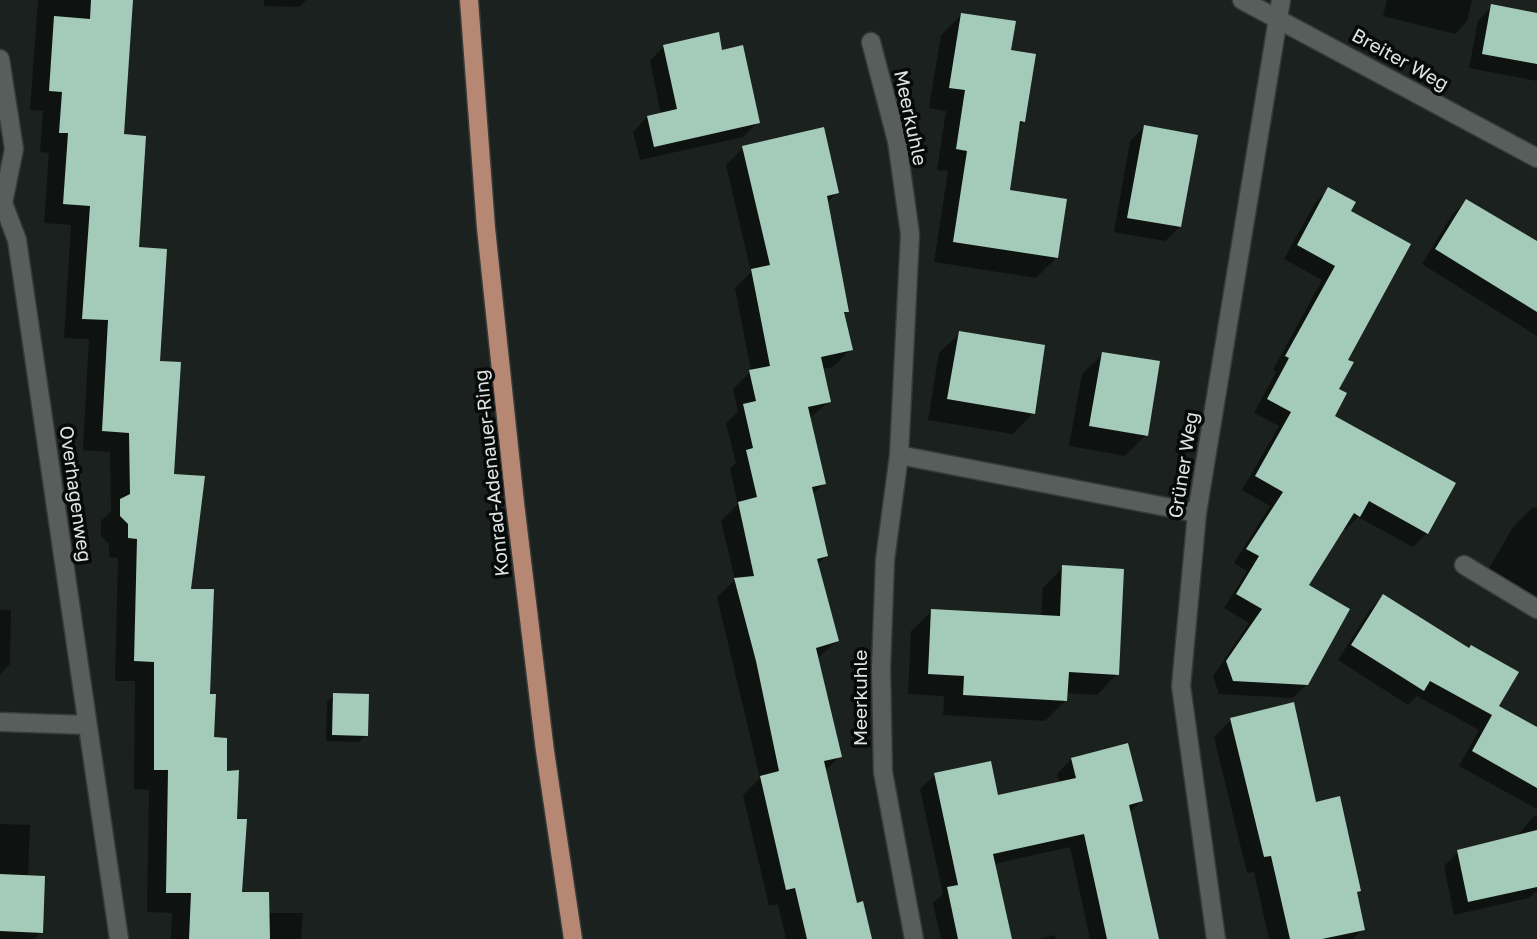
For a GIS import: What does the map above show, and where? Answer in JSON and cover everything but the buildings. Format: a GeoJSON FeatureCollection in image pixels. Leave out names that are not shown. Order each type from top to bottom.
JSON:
{"type":"FeatureCollection","features":[{"type":"Feature","properties":{"kind":"main road","name":"Konrad-Adenauer-Ring"},"geometry":{"type":"LineString","coordinates":[[469,0],[486,228],[514,489],[545,751],[573,939]]}},
{"type":"Feature","properties":{"kind":"street","name":"Breiter Weg"},"geometry":{"type":"LineString","coordinates":[[1242,0],[1279,8],[1537,158]]}},
{"type":"Feature","properties":{"kind":"street","name":"Grüner Weg"},"geometry":{"type":"LineString","coordinates":[[1216,939],[1181,686],[1196,513],[1279,8]]}},
{"type":"Feature","properties":{"kind":"street","name":"Meerkuhle"},"geometry":{"type":"LineString","coordinates":[[871,42],[897,141],[909,234],[899,455],[884,560],[883,772],[914,939]]}},
{"type":"Feature","properties":{"kind":"street","name":"Overhagenweg"},"geometry":{"type":"LineString","coordinates":[[0,59],[14,149],[1,203],[17,240],[119,939]]}},
{"type":"Feature","properties":{"kind":"street"},"geometry":{"type":"LineString","coordinates":[[899,455],[1196,513]]}},
{"type":"Feature","properties":{"kind":"street"},"geometry":{"type":"LineString","coordinates":[[1464,565],[1537,609]]}},
{"type":"Feature","properties":{"kind":"street"},"geometry":{"type":"LineString","coordinates":[[0,722],[87,724]]}}]}
